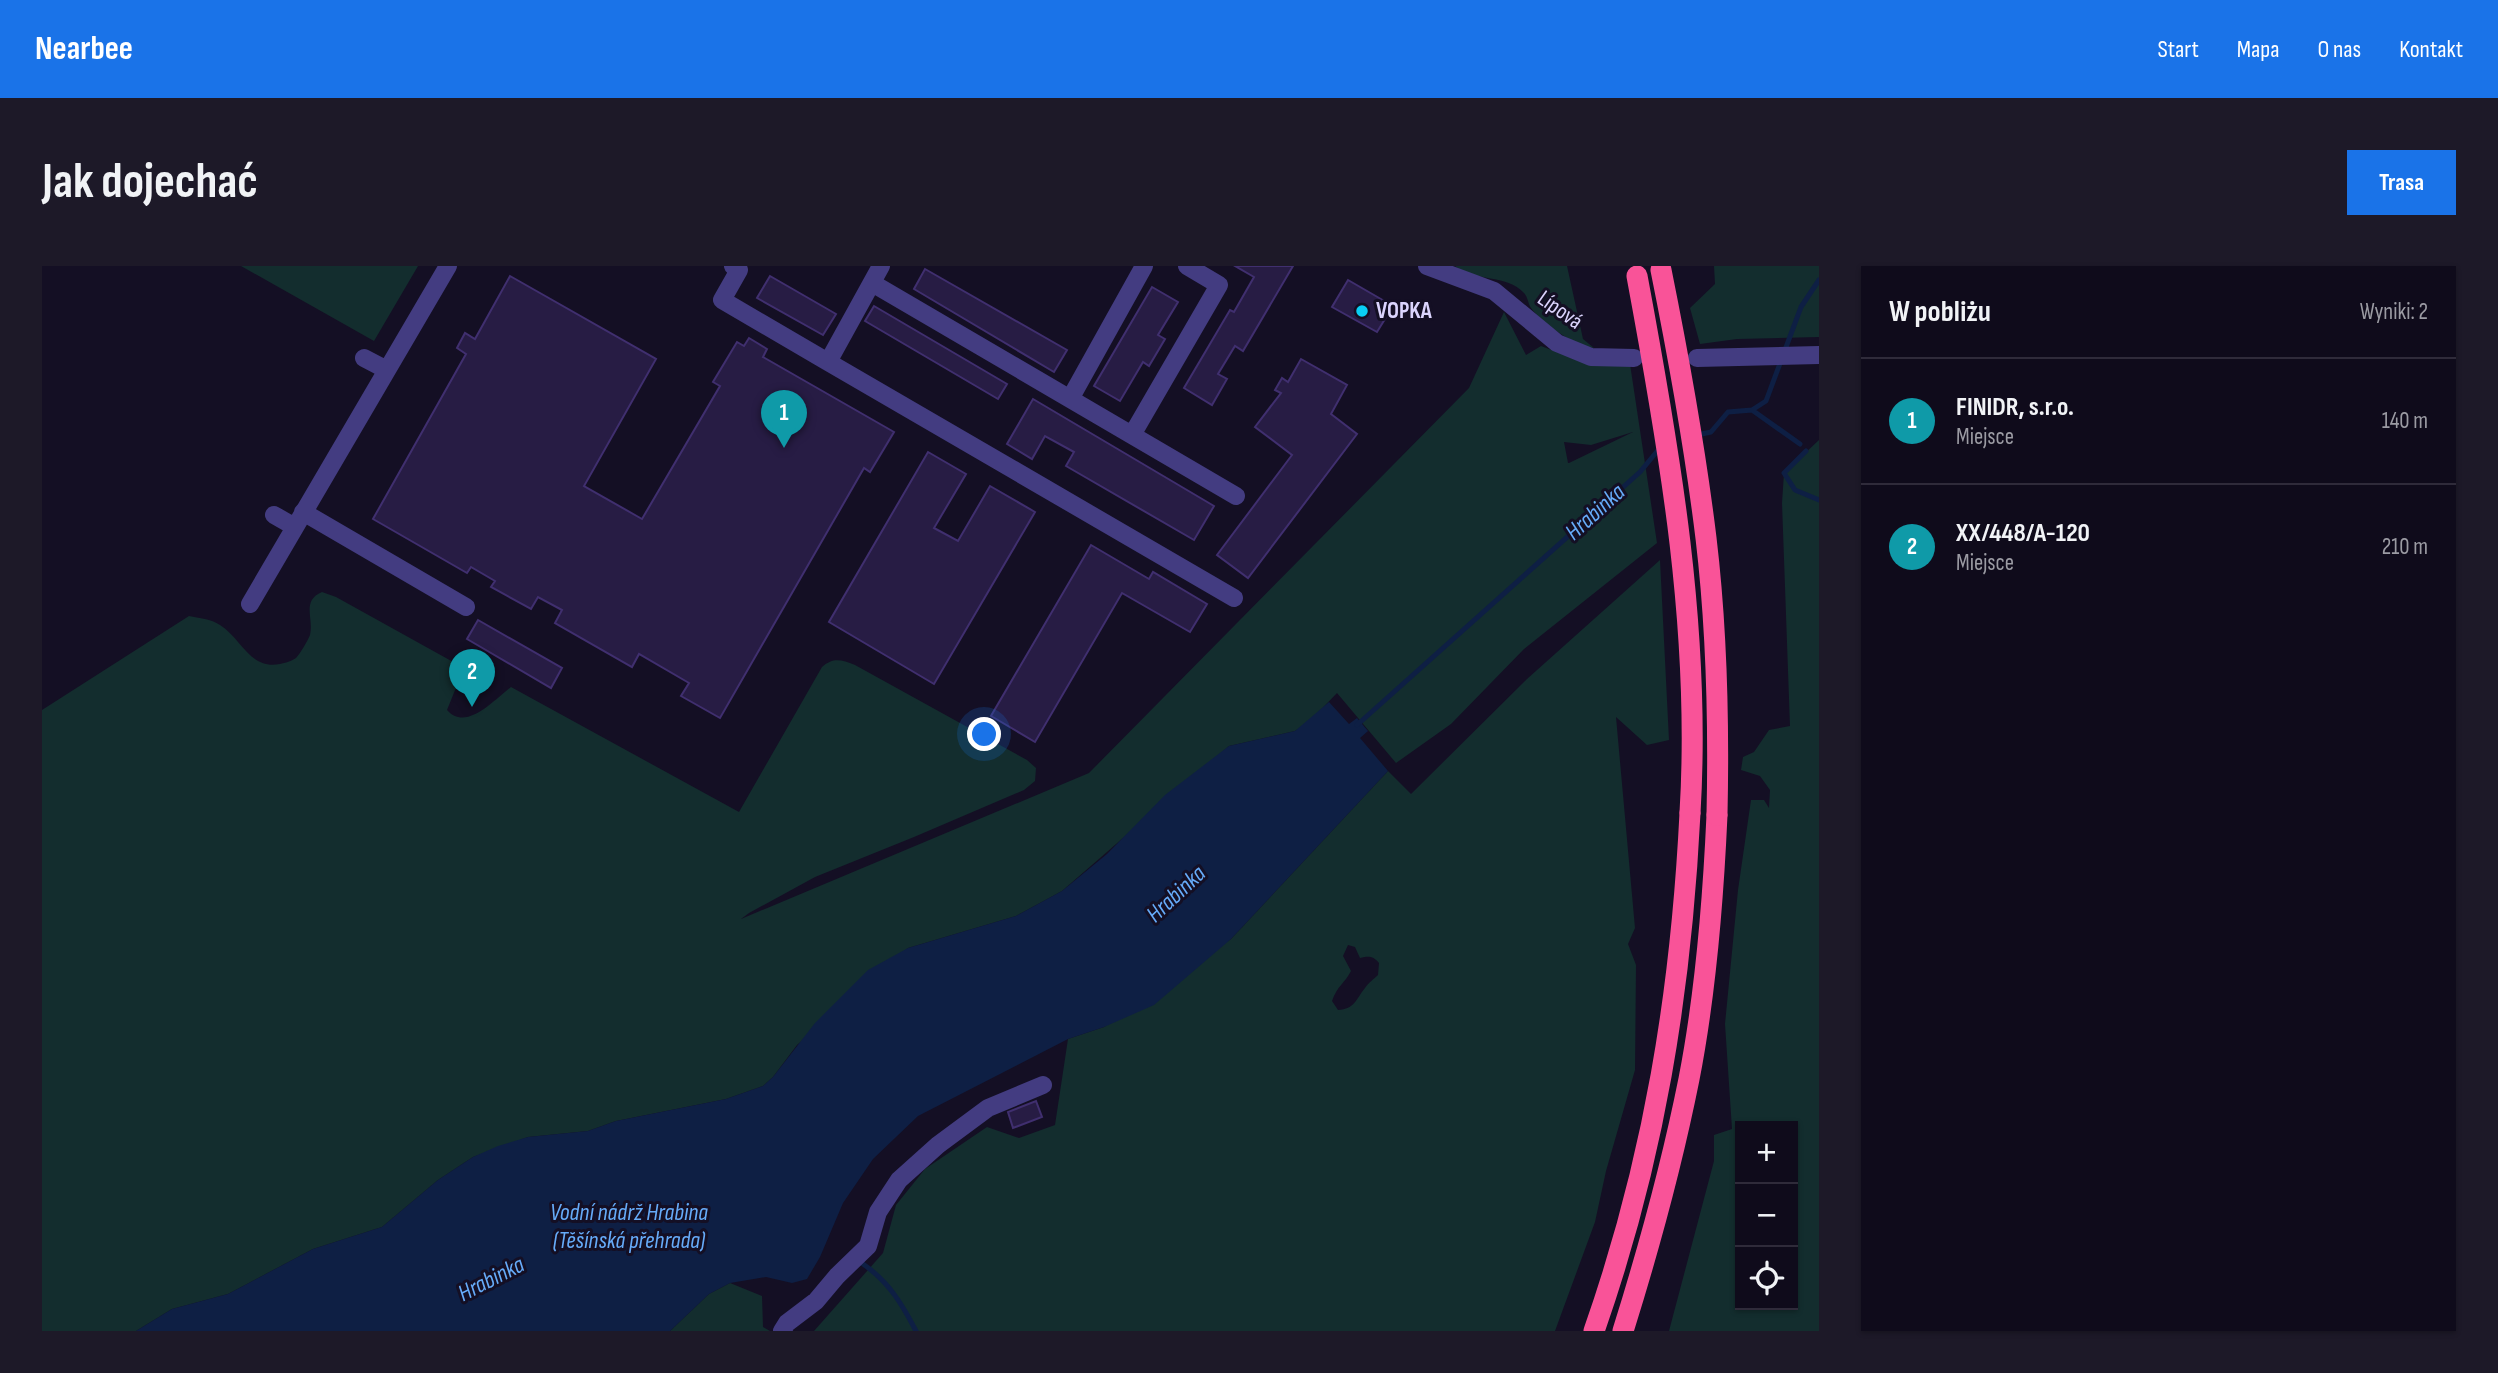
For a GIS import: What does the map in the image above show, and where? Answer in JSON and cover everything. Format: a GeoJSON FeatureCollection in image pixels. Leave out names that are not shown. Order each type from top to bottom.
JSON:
{"type":"FeatureCollection","features":[{"type":"Feature","properties":{"kind":"highway"},"geometry":{"type":"LineString","coordinates":[[1623,1331],[1663,1193],[1689,1079],[1712,921],[1717,815],[1717,664],[1706,540],[1690,423],[1661,268]]}},
{"type":"Feature","properties":{"kind":"highway"},"geometry":{"type":"LineString","coordinates":[[1594,1331],[1638,1185],[1665,1058],[1681,951],[1693,738],[1686,593],[1664,425],[1636,271]]}},
{"type":"Feature","properties":{"kind":"street"},"geometry":{"type":"LineString","coordinates":[[250,604],[448,266]]}},
{"type":"Feature","properties":{"kind":"street"},"geometry":{"type":"LineString","coordinates":[[733,266],[739,270],[722,300],[1234,598]]}},
{"type":"Feature","properties":{"kind":"street"},"geometry":{"type":"LineString","coordinates":[[828,362],[881,266]]}},
{"type":"Feature","properties":{"kind":"street"},"geometry":{"type":"LineString","coordinates":[[1070,399],[1144,266]]}},
{"type":"Feature","properties":{"kind":"street"},"geometry":{"type":"LineString","coordinates":[[1132,435],[1219,285],[1187,266]]}},
{"type":"Feature","properties":{"kind":"street","name":"Lípová"},"geometry":{"type":"LineString","coordinates":[[1427,266],[1493,291],[1557,343],[1591,357],[1633,358]]}},
{"type":"Feature","properties":{"kind":"street"},"geometry":{"type":"LineString","coordinates":[[872,283],[1236,496]]}},
{"type":"Feature","properties":{"kind":"street"},"geometry":{"type":"LineString","coordinates":[[1697,358],[1819,355]]}},
{"type":"Feature","properties":{"kind":"street"},"geometry":{"type":"LineString","coordinates":[[364,358],[387,370]]}},
{"type":"Feature","properties":{"kind":"street"},"geometry":{"type":"LineString","coordinates":[[274,515],[299,520],[466,607]]}},
{"type":"Feature","properties":{"kind":"street"},"geometry":{"type":"LineString","coordinates":[[784,1327],[816,1301],[869,1245],[878,1212],[899,1180],[938,1144],[988,1108],[1043,1085]]}},
{"type":"Feature","properties":{"kind":"green space"},"geometry":{"type":"Polygon","coordinates":[[[241,266],[418,266],[374,341],[241,266]]]}},
{"type":"Feature","properties":{"kind":"green space"},"geometry":{"type":"Polygon","coordinates":[[[1455,266],[1567,266],[1583,339],[1594,348],[1569,339],[1551,327],[1536,314],[1517,287],[1500,280],[1471,274],[1455,266]]]}},
{"type":"Feature","properties":{"kind":"green space"},"geometry":{"type":"Polygon","coordinates":[[[1714,266],[1819,266],[1819,337],[1737,339],[1700,344],[1690,308],[1715,284],[1714,266]]]}},
{"type":"Feature","properties":{"kind":"green space"},"geometry":{"type":"Polygon","coordinates":[[[1504,312],[1526,355],[1541,346],[1581,361],[1630,364],[1657,543],[1524,649],[1451,724],[1396,763],[1337,693],[1311,720],[1295,731],[1229,746],[1062,891],[1016,916],[908,948],[797,1045],[763,1086],[726,1099],[616,1121],[588,1131],[528,1137],[473,1157],[438,1180],[382,1227],[313,1249],[228,1294],[172,1309],[136,1331],[42,1331],[42,710],[189,616],[220,625],[261,662],[270,665],[290,661],[298,656],[309,637],[310,605],[322,592],[336,597],[464,668],[447,710],[455,716],[463,718],[480,712],[511,687],[739,812],[822,667],[834,661],[855,665],[1027,760],[1036,768],[1035,781],[1024,790],[815,877],[741,919],[1089,773],[1469,388],[1504,312]],[[1633,432],[1591,445],[1564,442],[1568,463],[1633,432]]]}},
{"type":"Feature","properties":{"kind":"green space"},"geometry":{"type":"Polygon","coordinates":[[[1819,440],[1819,1331],[1669,1331],[1714,1161],[1714,1135],[1732,1129],[1725,1024],[1738,890],[1751,800],[1764,800],[1769,808],[1770,790],[1760,776],[1741,770],[1743,757],[1754,752],[1769,730],[1790,726],[1782,503],[1784,473],[1819,440]]]}},
{"type":"Feature","properties":{"kind":"green space"},"geometry":{"type":"Polygon","coordinates":[[[1660,560],[1669,740],[1647,745],[1616,717],[1635,928],[1628,944],[1636,965],[1635,1070],[1606,1171],[1595,1222],[1555,1331],[814,1331],[883,1253],[896,1205],[925,1169],[987,1127],[1019,1138],[1055,1125],[1068,1039],[1104,1027],[1231,939],[1388,771],[1411,794],[1527,679],[1660,560]],[[1348,945],[1343,956],[1351,971],[1332,1001],[1338,1010],[1352,1006],[1378,975],[1379,963],[1371,957],[1360,958],[1355,947],[1348,945]]]}},
{"type":"Feature","properties":{"kind":"green space"},"geometry":{"type":"Polygon","coordinates":[[[730,1283],[762,1296],[763,1327],[770,1331],[670,1331],[709,1294],[730,1283]]]}},
{"type":"Feature","properties":{"kind":"water","name":"Vodní nádrž Hrabina (Těšínská přehrada)"},"geometry":{"type":"Polygon","coordinates":[[[1329,702],[1349,724],[1357,718],[1368,731],[1360,738],[1388,771],[1231,939],[1154,1005],[1068,1039],[918,1116],[873,1159],[843,1203],[820,1257],[807,1279],[792,1283],[766,1277],[730,1283],[709,1294],[670,1331],[136,1331],[172,1309],[228,1294],[313,1249],[382,1227],[438,1180],[473,1157],[498,1146],[528,1137],[588,1131],[616,1121],[726,1099],[763,1086],[815,1023],[868,970],[908,948],[1016,916],[1062,891],[1107,854],[1165,795],[1229,746],[1295,731],[1329,702]]]}},
{"type":"Feature","properties":{"kind":"building"},"geometry":{"type":"Polygon","coordinates":[[[1235,266],[1293,266],[1243,351],[1235,346],[1218,374],[1227,379],[1212,405],[1184,388],[1230,310],[1234,312],[1254,277],[1235,266]]]}},
{"type":"Feature","properties":{"kind":"building"},"geometry":{"type":"Polygon","coordinates":[[[925,269],[1067,350],[1054,372],[914,289],[925,269]]]}},
{"type":"Feature","properties":{"kind":"building"},"geometry":{"type":"Polygon","coordinates":[[[510,276],[656,359],[584,486],[642,519],[720,386],[713,382],[737,342],[744,346],[749,338],[767,349],[763,357],[894,432],[870,472],[864,468],[720,718],[681,696],[689,683],[639,654],[632,667],[555,623],[562,610],[538,597],[531,609],[491,587],[495,581],[471,567],[467,573],[373,519],[466,354],[457,348],[465,333],[475,339],[510,276]]]}},
{"type":"Feature","properties":{"kind":"building"},"geometry":{"type":"Polygon","coordinates":[[[770,276],[836,314],[823,335],[757,298],[770,276]]]}},
{"type":"Feature","properties":{"kind":"building"},"geometry":{"type":"Polygon","coordinates":[[[1348,280],[1393,306],[1377,332],[1332,307],[1348,280]]]}},
{"type":"Feature","properties":{"kind":"building"},"geometry":{"type":"Polygon","coordinates":[[[1152,287],[1178,302],[1158,335],[1165,339],[1149,366],[1143,362],[1120,401],[1094,386],[1152,287]]]}},
{"type":"Feature","properties":{"kind":"building"},"geometry":{"type":"Polygon","coordinates":[[[874,306],[1007,384],[998,399],[865,321],[874,306]]]}},
{"type":"Feature","properties":{"kind":"building"},"geometry":{"type":"Polygon","coordinates":[[[1301,359],[1347,385],[1331,414],[1357,434],[1248,578],[1217,555],[1292,455],[1255,427],[1281,393],[1275,390],[1282,378],[1288,382],[1301,359]]]}},
{"type":"Feature","properties":{"kind":"building"},"geometry":{"type":"Polygon","coordinates":[[[1033,399],[1214,506],[1194,540],[1066,466],[1074,452],[1045,436],[1032,459],[1007,444],[1033,399]]]}},
{"type":"Feature","properties":{"kind":"building"},"geometry":{"type":"Polygon","coordinates":[[[928,452],[966,474],[934,528],[958,541],[990,486],[1035,512],[934,684],[829,622],[928,452]]]}},
{"type":"Feature","properties":{"kind":"building"},"geometry":{"type":"Polygon","coordinates":[[[1091,545],[1149,579],[1153,572],[1207,604],[1190,632],[1122,593],[1035,742],[991,716],[1091,545]]]}},
{"type":"Feature","properties":{"kind":"building"},"geometry":{"type":"Polygon","coordinates":[[[478,620],[562,668],[551,688],[467,639],[478,620]]]}},
{"type":"Feature","properties":{"kind":"building"},"geometry":{"type":"Polygon","coordinates":[[[1036,1101],[1042,1117],[1013,1128],[1008,1112],[1036,1101]]]}},
{"type":"Feature","properties":{"kind":"waterway","name":"Hrabinka"},"geometry":{"type":"LineString","coordinates":[[1697,435],[1711,432],[1728,412],[1752,410],[1766,401],[1801,307],[1819,280]]}},
{"type":"Feature","properties":{"kind":"waterway"},"geometry":{"type":"LineString","coordinates":[[1752,410],[1800,444]]}},
{"type":"Feature","properties":{"kind":"waterway","name":"Hrabinka"},"geometry":{"type":"LineString","coordinates":[[1357,725],[1640,472],[1659,449]]}},
{"type":"Feature","properties":{"kind":"waterway"},"geometry":{"type":"LineString","coordinates":[[1806,451],[1784,473],[1795,490],[1819,500]]}},
{"type":"Feature","properties":{"kind":"waterway"},"geometry":{"type":"LineString","coordinates":[[863,1264],[894,1294],[916,1331]]}},
{"type":"Feature","properties":{"kind":"place","name":"VOPKA"},"geometry":{"type":"Point","coordinates":[1362,311]}},
{"type":"Feature","properties":{"kind":"place","name":"FINIDR, s.r.o."},"geometry":{"type":"Point","coordinates":[784,448]}},
{"type":"Feature","properties":{"kind":"place","name":"XX/448/A-120"},"geometry":{"type":"Point","coordinates":[472,707]}}]}
